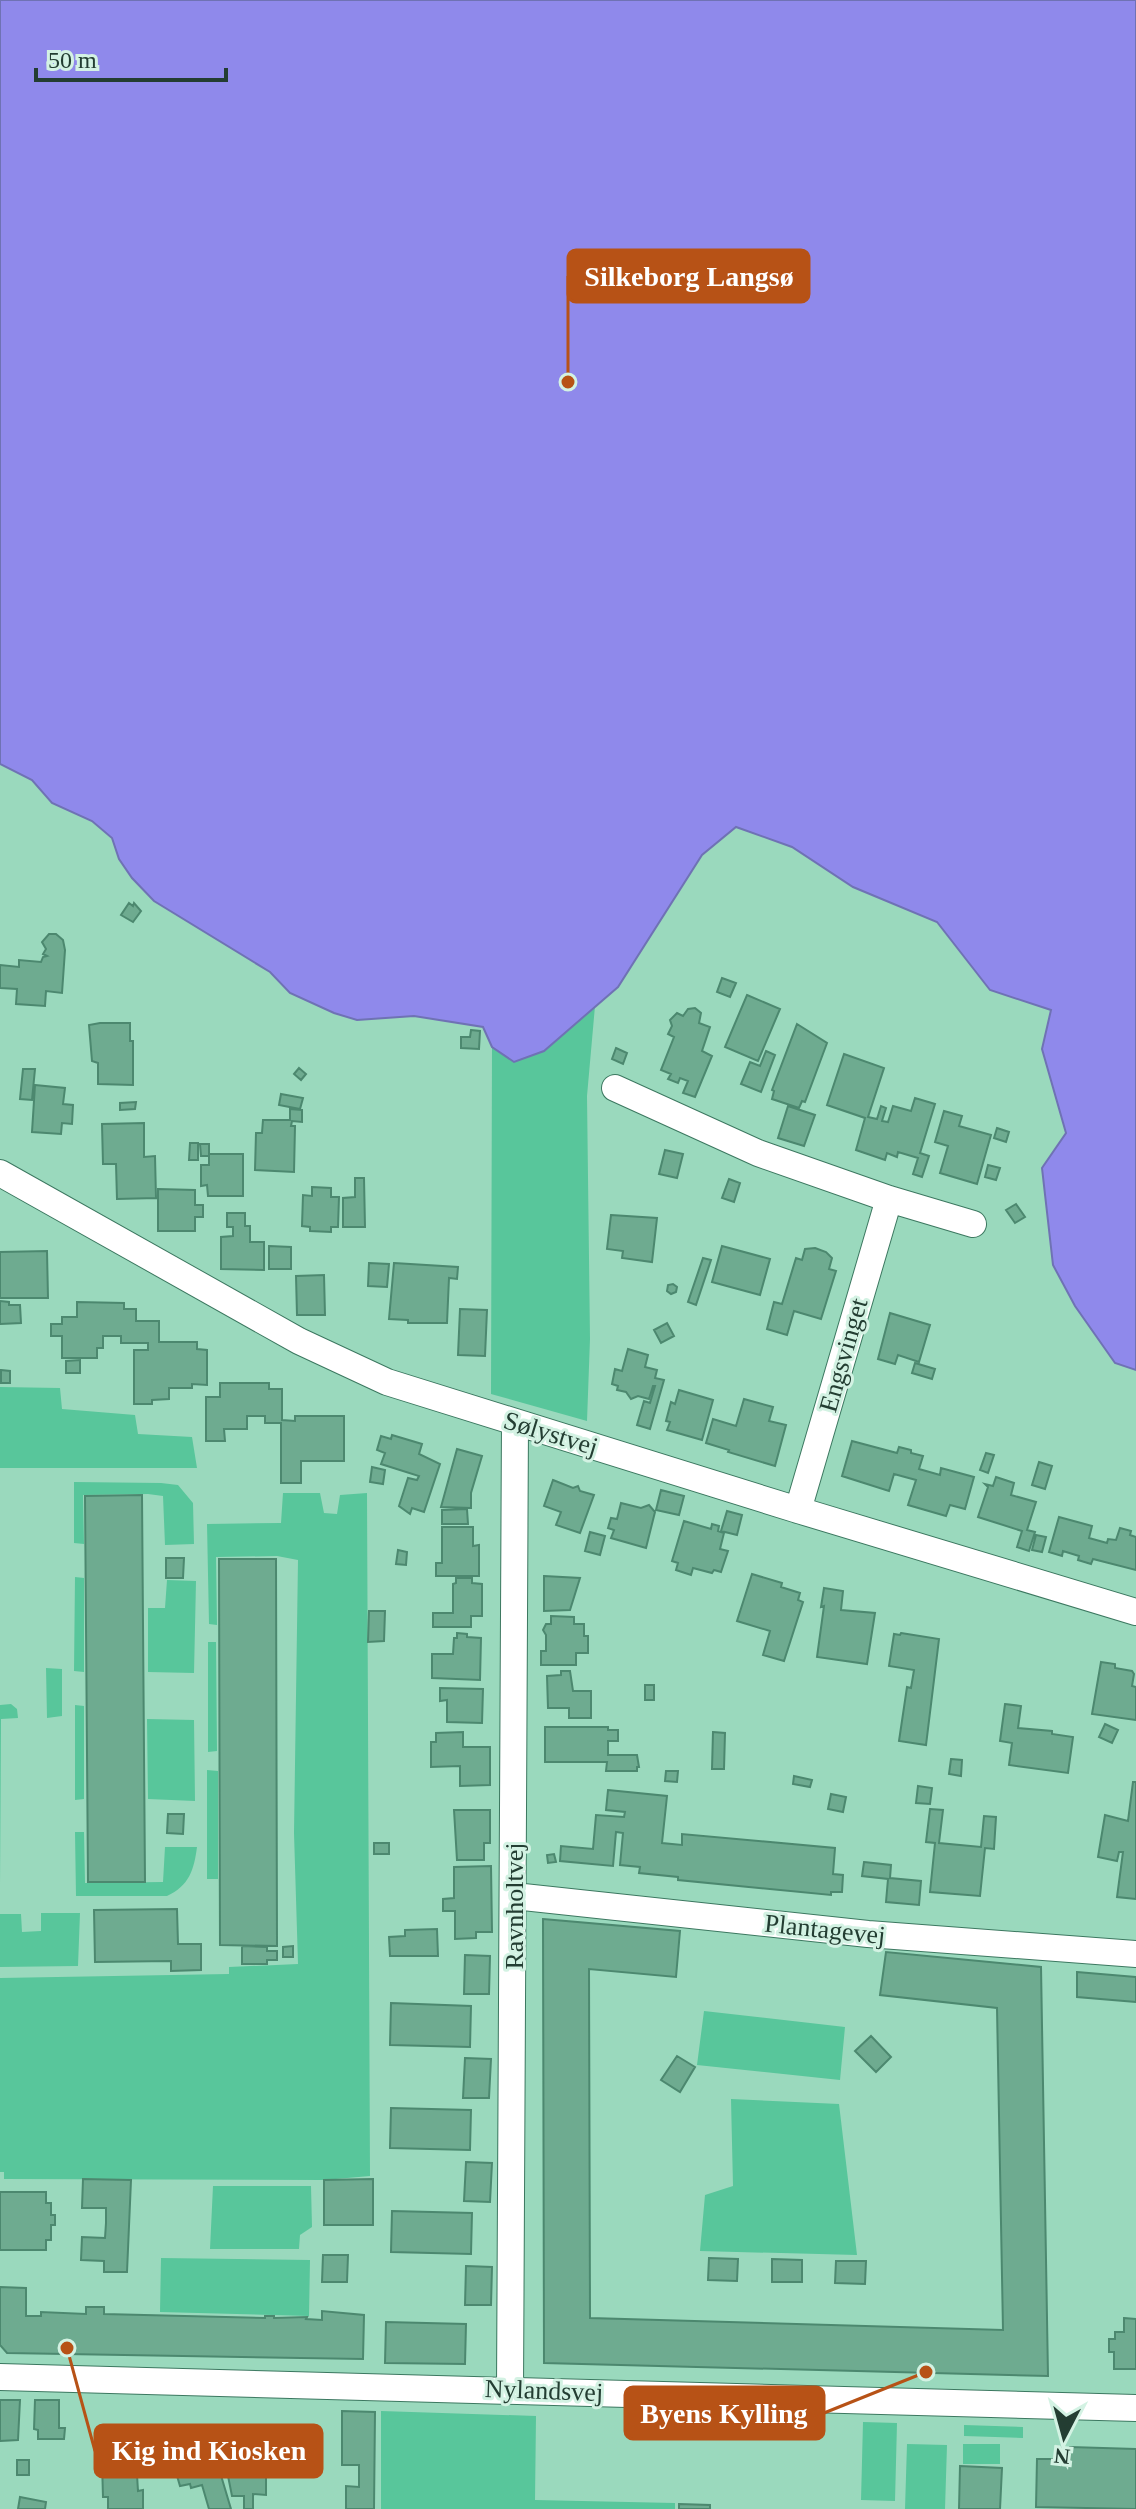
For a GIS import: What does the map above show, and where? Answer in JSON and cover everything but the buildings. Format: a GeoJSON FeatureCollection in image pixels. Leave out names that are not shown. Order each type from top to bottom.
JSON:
{"type":"FeatureCollection","features":[{"type":"Feature","properties":{"kind":"street"},"geometry":{"type":"LineString","coordinates":[[615,1088],[758,1153],[889,1199],[973,1224]]}},
{"type":"Feature","properties":{"kind":"street","name":"Sølystvej"},"geometry":{"type":"LineString","coordinates":[[0,1173],[299,1341],[387,1382],[1136,1612]]}},
{"type":"Feature","properties":{"kind":"street","name":"Engsvinget"},"geometry":{"type":"LineString","coordinates":[[798,1510],[889,1199]]}},
{"type":"Feature","properties":{"kind":"street","name":"Ravnholtvej"},"geometry":{"type":"LineString","coordinates":[[510,2389],[515,1422]]}},
{"type":"Feature","properties":{"kind":"street","name":"Plantagevej"},"geometry":{"type":"LineString","coordinates":[[514,1896],[868,1934],[1136,1954]]}},
{"type":"Feature","properties":{"kind":"street","name":"Nylandsvej"},"geometry":{"type":"LineString","coordinates":[[0,2377],[1136,2408]]}},
{"type":"Feature","properties":{"kind":"green space"},"geometry":{"type":"Polygon","coordinates":[[[595,1006],[587,1096],[590,1339],[587,1421],[491,1394],[492,1047],[514,1062],[544,1051],[595,1006]]]}},
{"type":"Feature","properties":{"kind":"green space"},"geometry":{"type":"Polygon","coordinates":[[[0,1387],[60,1388],[62,1409],[135,1415],[138,1434],[192,1437],[197,1468],[0,1468],[0,1387]]]}},
{"type":"Feature","properties":{"kind":"green space"},"geometry":{"type":"Polygon","coordinates":[[[74,1482],[178,1485],[193,1503],[194,1544],[165,1545],[163,1496],[148,1494],[83,1495],[84,1544],[74,1543],[74,1482]]]}},
{"type":"Feature","properties":{"kind":"green space"},"geometry":{"type":"Polygon","coordinates":[[[283,1493],[320,1493],[324,1513],[337,1514],[340,1495],[367,1493],[370,2176],[324,2180],[4,2179],[4,2172],[0,2172],[0,1978],[229,1974],[229,1967],[298,1964],[294,1833],[298,1560],[277,1556],[216,1557],[217,1625],[209,1624],[207,1524],[281,1523],[283,1493]]]}},
{"type":"Feature","properties":{"kind":"green space"},"geometry":{"type":"Polygon","coordinates":[[[75,1577],[84,1578],[84,1672],[74,1671],[75,1577]]]}},
{"type":"Feature","properties":{"kind":"green space"},"geometry":{"type":"Polygon","coordinates":[[[167,1580],[196,1581],[194,1673],[148,1672],[148,1608],[165,1608],[167,1580]]]}},
{"type":"Feature","properties":{"kind":"green space"},"geometry":{"type":"Polygon","coordinates":[[[208,1642],[216,1642],[217,1751],[208,1752],[208,1642]]]}},
{"type":"Feature","properties":{"kind":"green space"},"geometry":{"type":"Polygon","coordinates":[[[46,1668],[62,1669],[62,1716],[47,1718],[46,1668]]]}},
{"type":"Feature","properties":{"kind":"green space"},"geometry":{"type":"Polygon","coordinates":[[[11,1704],[17,1709],[18,1718],[1,1719],[0,1887],[0,1705],[11,1704]]]}},
{"type":"Feature","properties":{"kind":"green space"},"geometry":{"type":"Polygon","coordinates":[[[75,1705],[84,1706],[84,1799],[75,1800],[75,1705]]]}},
{"type":"Feature","properties":{"kind":"green space"},"geometry":{"type":"Polygon","coordinates":[[[147,1719],[194,1720],[195,1801],[148,1799],[147,1719]]]}},
{"type":"Feature","properties":{"kind":"green space"},"geometry":{"type":"Polygon","coordinates":[[[207,1770],[218,1771],[218,1879],[207,1879],[207,1770]]]}},
{"type":"Feature","properties":{"kind":"green space"},"geometry":{"type":"Polygon","coordinates":[[[75,1832],[84,1832],[85,1883],[163,1882],[165,1847],[197,1847],[194,1863],[181,1887],[167,1896],[76,1896],[75,1832]]]}},
{"type":"Feature","properties":{"kind":"green space"},"geometry":{"type":"Polygon","coordinates":[[[41,1913],[80,1913],[78,1966],[0,1967],[0,1914],[21,1914],[22,1932],[41,1931],[41,1913]]]}},
{"type":"Feature","properties":{"kind":"green space"},"geometry":{"type":"Polygon","coordinates":[[[704,2011],[845,2027],[840,2080],[697,2065],[704,2011]]]}},
{"type":"Feature","properties":{"kind":"green space"},"geometry":{"type":"Polygon","coordinates":[[[731,2099],[839,2104],[857,2255],[700,2251],[705,2195],[733,2186],[731,2099]]]}},
{"type":"Feature","properties":{"kind":"green space"},"geometry":{"type":"Polygon","coordinates":[[[213,2186],[311,2186],[312,2227],[300,2235],[299,2249],[210,2249],[213,2186]]]}},
{"type":"Feature","properties":{"kind":"green space"},"geometry":{"type":"Polygon","coordinates":[[[161,2258],[310,2260],[309,2316],[160,2312],[161,2258]]]}},
{"type":"Feature","properties":{"kind":"green space"},"geometry":{"type":"Polygon","coordinates":[[[381,2411],[536,2416],[535,2500],[675,2503],[675,2509],[381,2509],[381,2411]]]}},
{"type":"Feature","properties":{"kind":"green space"},"geometry":{"type":"Polygon","coordinates":[[[863,2422],[897,2423],[895,2501],[861,2500],[863,2422]]]}},
{"type":"Feature","properties":{"kind":"green space"},"geometry":{"type":"Polygon","coordinates":[[[964,2425],[1023,2427],[1023,2438],[964,2436],[964,2425]]]}},
{"type":"Feature","properties":{"kind":"green space"},"geometry":{"type":"Polygon","coordinates":[[[907,2444],[947,2445],[945,2509],[905,2509],[907,2444]]]}},
{"type":"Feature","properties":{"kind":"green space"},"geometry":{"type":"Polygon","coordinates":[[[963,2444],[1000,2444],[1000,2464],[963,2464],[963,2444]]]}},
{"type":"Feature","properties":{"kind":"shaded area"},"geometry":{"type":"Polygon","coordinates":[[[0,0],[1136,0],[1136,1370],[1115,1363],[1075,1306],[1053,1265],[1042,1168],[1066,1133],[1042,1049],[1051,1010],[990,990],[937,922],[853,887],[792,847],[736,827],[702,855],[618,987],[544,1051],[514,1062],[492,1047],[483,1027],[414,1016],[357,1020],[290,993],[270,972],[154,901],[119,859],[112,838],[92,821],[52,803],[32,780],[0,764],[0,0]]]}},
{"type":"Feature","properties":{"kind":"place","name":"Silkeborg Langsø"},"geometry":{"type":"Point","coordinates":[568,382]}},
{"type":"Feature","properties":{"kind":"place","name":"Kig ind Kiosken"},"geometry":{"type":"Point","coordinates":[67,2348]}},
{"type":"Feature","properties":{"kind":"place","name":"Byens Kylling"},"geometry":{"type":"Point","coordinates":[926,2372]}}]}
